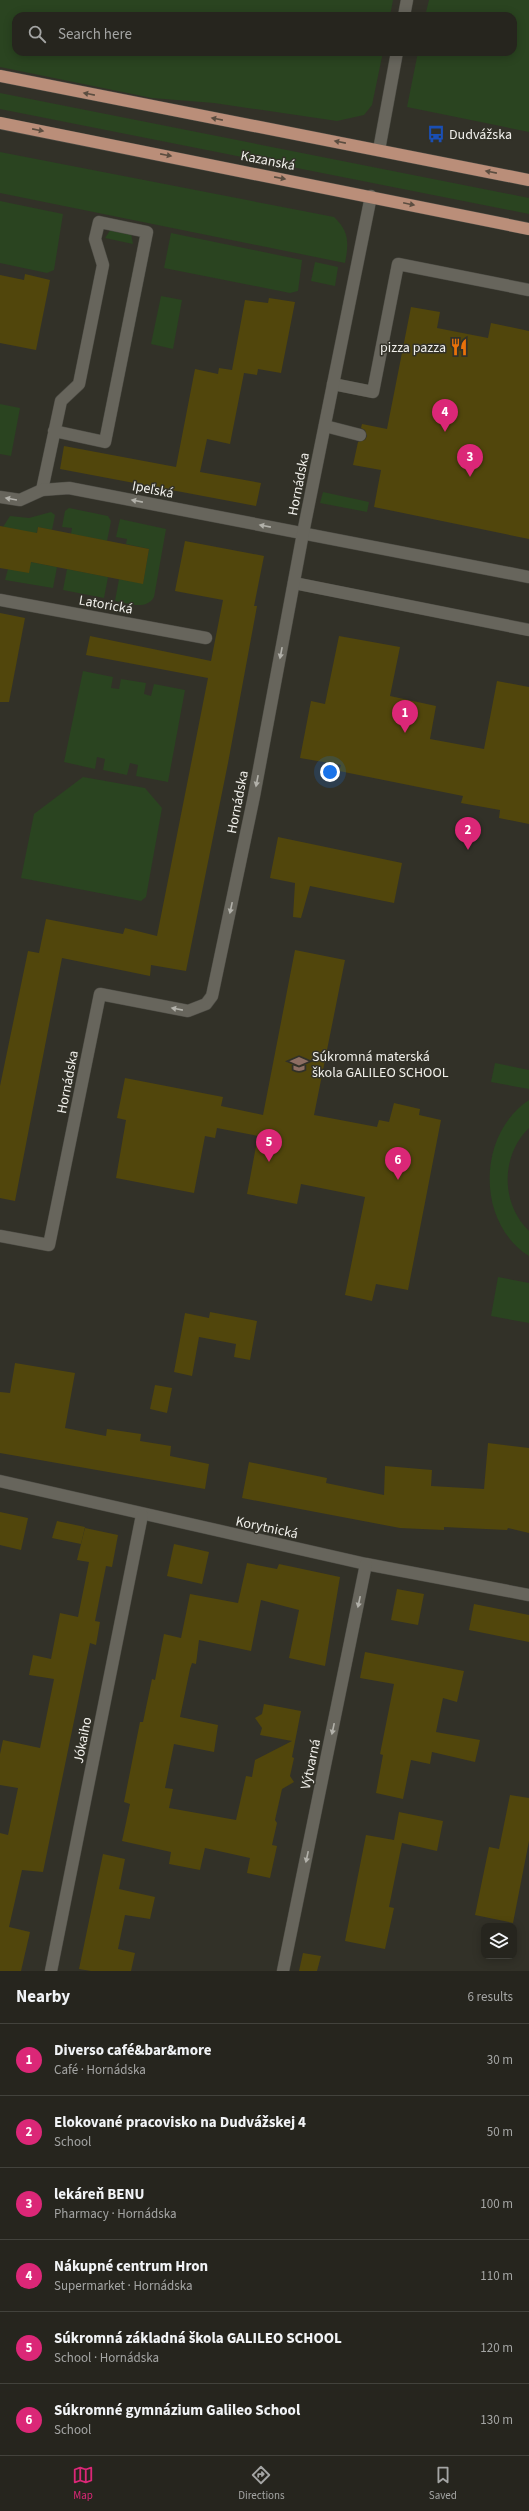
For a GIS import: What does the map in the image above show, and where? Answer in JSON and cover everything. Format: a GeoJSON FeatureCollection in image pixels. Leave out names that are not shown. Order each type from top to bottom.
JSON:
{"type":"FeatureCollection","features":[{"type":"Feature","properties":{"kind":"main road"},"geometry":{"type":"LineString","coordinates":[[0,76],[529,180]]}},
{"type":"Feature","properties":{"kind":"main road","name":"Kazanská"},"geometry":{"type":"LineString","coordinates":[[0,123],[371,196],[529,229]]}},
{"type":"Feature","properties":{"kind":"street"},"geometry":{"type":"LineString","coordinates":[[405,12],[407,0]]}},
{"type":"Feature","properties":{"kind":"street"},"geometry":{"type":"LineString","coordinates":[[379,150],[396,56]]}},
{"type":"Feature","properties":{"kind":"street","name":"Hornádska"},"geometry":{"type":"LineString","coordinates":[[0,1236],[49,1245],[100,994],[188,1011],[206,1004],[212,996],[254,796],[303,533],[371,196]]}},
{"type":"Feature","properties":{"kind":"street"},"geometry":{"type":"LineString","coordinates":[[42,490],[54,432],[61,401],[79,384],[103,265],[96,238],[99,222],[147,232],[105,442],[54,432]]}},
{"type":"Feature","properties":{"kind":"street"},"geometry":{"type":"LineString","coordinates":[[333,384],[373,392],[398,264],[529,290]]}},
{"type":"Feature","properties":{"kind":"street"},"geometry":{"type":"LineString","coordinates":[[325,426],[360,434]]}},
{"type":"Feature","properties":{"kind":"street","name":"Ipeľská"},"geometry":{"type":"LineString","coordinates":[[0,497],[20,500],[42,490],[69,488],[529,577]]}},
{"type":"Feature","properties":{"kind":"street"},"geometry":{"type":"LineString","coordinates":[[294,583],[529,630]]}},
{"type":"Feature","properties":{"kind":"street","name":"Latorická"},"geometry":{"type":"LineString","coordinates":[[0,600],[206,638]]}},
{"type":"Feature","properties":{"kind":"street","name":"Korytnická"},"geometry":{"type":"LineString","coordinates":[[0,1481],[142,1515],[366,1564],[529,1595]]}},
{"type":"Feature","properties":{"kind":"street","name":"Jókaiho"},"geometry":{"type":"LineString","coordinates":[[51,1971],[142,1515]]}},
{"type":"Feature","properties":{"kind":"street","name":"Výtvarná"},"geometry":{"type":"LineString","coordinates":[[283,1971],[366,1564]]}},
{"type":"Feature","properties":{"kind":"green space"},"geometry":{"type":"Polygon","coordinates":[[[0,0],[393,0],[391,12],[12,12],[12,56],[382,56],[372,105],[364,115],[337,121],[214,103],[152,98],[0,67],[0,0]]]}},
{"type":"Feature","properties":{"kind":"green space"},"geometry":{"type":"Polygon","coordinates":[[[429,0],[529,0],[529,132],[407,107],[417,56],[517,56],[517,12],[426,12],[429,0]]]}},
{"type":"Feature","properties":{"kind":"green space"},"geometry":{"type":"Polygon","coordinates":[[[0,93],[529,198],[529,214],[0,109],[0,93]]]}},
{"type":"Feature","properties":{"kind":"green space"},"geometry":{"type":"Polygon","coordinates":[[[0,152],[334,217],[343,227],[347,238],[345,263],[0,193],[0,152]]]}},
{"type":"Feature","properties":{"kind":"green space"},"geometry":{"type":"Polygon","coordinates":[[[0,201],[63,214],[54,270],[47,273],[0,263],[0,201]]]}},
{"type":"Feature","properties":{"kind":"green space"},"geometry":{"type":"Polygon","coordinates":[[[111,229],[131,233],[133,244],[105,238],[111,229]]]}},
{"type":"Feature","properties":{"kind":"green space"},"geometry":{"type":"Polygon","coordinates":[[[171,233],[302,260],[298,291],[290,293],[164,268],[171,233]]]}},
{"type":"Feature","properties":{"kind":"green space"},"geometry":{"type":"Polygon","coordinates":[[[315,262],[338,267],[335,286],[311,281],[315,262]]]}},
{"type":"Feature","properties":{"kind":"green space"},"geometry":{"type":"Polygon","coordinates":[[[161,296],[182,300],[173,349],[151,344],[161,296]]]}},
{"type":"Feature","properties":{"kind":"green space"},"geometry":{"type":"Polygon","coordinates":[[[0,404],[20,408],[11,456],[0,454],[0,404]]]}},
{"type":"Feature","properties":{"kind":"green space"},"geometry":{"type":"Polygon","coordinates":[[[323,492],[369,502],[367,512],[320,503],[323,492]]]}},
{"type":"Feature","properties":{"kind":"green space"},"geometry":{"type":"Polygon","coordinates":[[[69,508],[108,516],[111,521],[107,541],[71,534],[72,528],[62,527],[65,511],[69,508]]]}},
{"type":"Feature","properties":{"kind":"green space"},"geometry":{"type":"Polygon","coordinates":[[[51,512],[55,515],[52,530],[38,527],[35,539],[3,527],[10,516],[29,518],[51,512]]]}},
{"type":"Feature","properties":{"kind":"green space"},"geometry":{"type":"Polygon","coordinates":[[[120,519],[166,529],[154,597],[146,604],[136,605],[115,601],[119,579],[143,583],[149,549],[126,544],[127,539],[116,537],[120,519]]]}},
{"type":"Feature","properties":{"kind":"green space"},"geometry":{"type":"Polygon","coordinates":[[[31,562],[57,567],[53,588],[5,580],[8,569],[31,562]]]}},
{"type":"Feature","properties":{"kind":"green space"},"geometry":{"type":"Polygon","coordinates":[[[67,569],[108,577],[104,598],[63,590],[67,569]]]}},
{"type":"Feature","properties":{"kind":"green space"},"geometry":{"type":"Polygon","coordinates":[[[83,671],[113,677],[111,688],[119,689],[121,679],[146,683],[144,694],[151,696],[154,684],[185,690],[168,782],[136,776],[138,765],[130,763],[127,775],[103,770],[105,759],[97,757],[95,769],[64,762],[83,671]]]}},
{"type":"Feature","properties":{"kind":"green space"},"geometry":{"type":"Polygon","coordinates":[[[83,777],[145,788],[162,808],[146,897],[141,901],[21,878],[34,814],[83,777]]]}},
{"type":"Feature","properties":{"kind":"green space"},"geometry":{"type":"Polygon","coordinates":[[[495,1063],[529,1070],[529,1089],[491,1082],[495,1063]]]}},
{"type":"Feature","properties":{"kind":"green space"},"geometry":{"type":"Polygon","coordinates":[[[529,1100],[529,1128],[520,1139],[513,1152],[509,1165],[508,1179],[509,1193],[513,1207],[520,1220],[529,1231],[529,1256],[512,1241],[499,1222],[492,1201],[490,1178],[492,1156],[500,1134],[512,1115],[529,1100]]]}},
{"type":"Feature","properties":{"kind":"green space"},"geometry":{"type":"Polygon","coordinates":[[[498,1277],[529,1283],[529,1323],[491,1316],[498,1277]]]}},
{"type":"Feature","properties":{"kind":"building"},"geometry":{"type":"Polygon","coordinates":[[[25,274],[50,280],[36,350],[0,343],[0,275],[24,280],[25,274]]]}},
{"type":"Feature","properties":{"kind":"building"},"geometry":{"type":"Polygon","coordinates":[[[269,298],[295,302],[281,373],[258,369],[257,375],[244,373],[230,444],[207,439],[200,472],[261,483],[256,506],[60,469],[64,446],[176,467],[195,369],[218,374],[219,368],[232,370],[245,300],[268,303],[269,298]]]}},
{"type":"Feature","properties":{"kind":"building"},"geometry":{"type":"Polygon","coordinates":[[[411,307],[440,312],[437,328],[488,338],[491,323],[529,331],[529,539],[374,507],[381,470],[353,465],[358,442],[365,440],[367,436],[365,430],[361,428],[362,424],[387,429],[411,307]]]}},
{"type":"Feature","properties":{"kind":"building"},"geometry":{"type":"Polygon","coordinates":[[[0,526],[37,533],[38,527],[149,549],[143,584],[31,562],[29,573],[0,568],[0,526]]]}},
{"type":"Feature","properties":{"kind":"building"},"geometry":{"type":"Polygon","coordinates":[[[185,541],[264,556],[254,606],[257,606],[228,763],[186,971],[151,965],[150,976],[62,958],[15,1201],[0,1198],[0,1086],[28,951],[39,953],[46,919],[123,934],[125,928],[157,936],[208,678],[86,655],[90,636],[211,661],[223,600],[175,591],[185,541]]]}},
{"type":"Feature","properties":{"kind":"building"},"geometry":{"type":"Polygon","coordinates":[[[0,613],[25,618],[9,702],[0,702],[0,613]]]}},
{"type":"Feature","properties":{"kind":"building"},"geometry":{"type":"Polygon","coordinates":[[[339,636],[400,647],[390,696],[436,706],[430,739],[484,749],[497,681],[529,687],[529,824],[499,818],[500,810],[461,803],[463,796],[339,771],[341,765],[300,758],[311,701],[325,704],[339,636]]]}},
{"type":"Feature","properties":{"kind":"building"},"geometry":{"type":"Polygon","coordinates":[[[278,837],[402,863],[394,903],[310,886],[301,918],[293,917],[295,883],[270,878],[278,837]]]}},
{"type":"Feature","properties":{"kind":"building"},"geometry":{"type":"Polygon","coordinates":[[[295,950],[345,960],[314,1115],[377,1127],[379,1120],[389,1122],[394,1103],[420,1109],[419,1115],[441,1120],[408,1290],[376,1284],[372,1301],[345,1295],[365,1197],[301,1184],[297,1204],[247,1194],[258,1136],[217,1128],[215,1138],[205,1136],[194,1193],[116,1178],[126,1120],[117,1118],[125,1078],[223,1097],[221,1106],[263,1115],[295,950]]]}},
{"type":"Feature","properties":{"kind":"building"},"geometry":{"type":"Polygon","coordinates":[[[210,1312],[257,1321],[250,1360],[234,1357],[236,1344],[199,1337],[192,1376],[174,1372],[185,1313],[209,1318],[210,1312]]]}},
{"type":"Feature","properties":{"kind":"building"},"geometry":{"type":"Polygon","coordinates":[[[15,1363],[75,1373],[65,1428],[106,1436],[107,1429],[141,1434],[140,1441],[171,1446],[170,1456],[209,1464],[205,1489],[0,1453],[0,1392],[10,1393],[15,1363]]]}},
{"type":"Feature","properties":{"kind":"building"},"geometry":{"type":"Polygon","coordinates":[[[155,1385],[172,1388],[167,1413],[150,1409],[155,1385]]]}},
{"type":"Feature","properties":{"kind":"building"},"geometry":{"type":"Polygon","coordinates":[[[488,1443],[529,1448],[529,1533],[508,1528],[507,1530],[444,1527],[444,1530],[400,1528],[242,1498],[249,1462],[327,1478],[326,1483],[384,1495],[385,1466],[432,1470],[431,1486],[484,1489],[488,1443]]]}},
{"type":"Feature","properties":{"kind":"building"},"geometry":{"type":"Polygon","coordinates":[[[0,1512],[28,1518],[21,1550],[0,1545],[0,1512]]]}},
{"type":"Feature","properties":{"kind":"building"},"geometry":{"type":"Polygon","coordinates":[[[57,1521],[85,1527],[81,1544],[52,1538],[57,1521]]]}},
{"type":"Feature","properties":{"kind":"building"},"geometry":{"type":"Polygon","coordinates":[[[85,1528],[118,1535],[112,1567],[106,1566],[95,1621],[100,1622],[96,1645],[90,1643],[43,1872],[22,1870],[9,1927],[30,1932],[21,1971],[0,1971],[0,1833],[8,1835],[18,1788],[0,1785],[0,1754],[3,1740],[40,1748],[54,1679],[29,1675],[33,1655],[51,1659],[60,1613],[78,1617],[89,1562],[77,1560],[85,1528]]]}},
{"type":"Feature","properties":{"kind":"building"},"geometry":{"type":"Polygon","coordinates":[[[174,1544],[209,1552],[202,1584],[167,1576],[174,1544]]]}},
{"type":"Feature","properties":{"kind":"building"},"geometry":{"type":"Polygon","coordinates":[[[247,1563],[277,1569],[279,1564],[340,1577],[325,1666],[289,1658],[299,1610],[261,1600],[251,1651],[199,1640],[196,1664],[192,1663],[190,1669],[180,1717],[218,1725],[214,1752],[174,1744],[165,1788],[173,1789],[169,1808],[236,1820],[246,1776],[252,1777],[255,1760],[292,1741],[260,1735],[262,1728],[255,1718],[262,1714],[264,1704],[301,1711],[290,1776],[294,1782],[282,1789],[275,1820],[277,1823],[272,1845],[277,1846],[270,1878],[247,1873],[250,1858],[205,1848],[200,1870],[169,1864],[171,1852],[122,1841],[130,1804],[124,1802],[140,1722],[143,1722],[152,1679],[155,1680],[164,1634],[181,1638],[190,1594],[238,1603],[247,1563]]]}},
{"type":"Feature","properties":{"kind":"building"},"geometry":{"type":"Polygon","coordinates":[[[397,1589],[424,1594],[418,1625],[391,1620],[397,1589]]]}},
{"type":"Feature","properties":{"kind":"building"},"geometry":{"type":"Polygon","coordinates":[[[474,1604],[529,1615],[529,1642],[469,1630],[474,1604]]]}},
{"type":"Feature","properties":{"kind":"building"},"geometry":{"type":"Polygon","coordinates":[[[365,1652],[464,1671],[457,1702],[443,1698],[436,1732],[480,1740],[475,1762],[432,1752],[430,1764],[411,1760],[403,1799],[376,1793],[383,1755],[380,1754],[394,1684],[360,1678],[365,1652]]]}},
{"type":"Feature","properties":{"kind":"building"},"geometry":{"type":"Polygon","coordinates":[[[510,1795],[529,1798],[529,1841],[513,1923],[475,1915],[489,1847],[499,1849],[510,1795]]]}},
{"type":"Feature","properties":{"kind":"building"},"geometry":{"type":"Polygon","coordinates":[[[399,1812],[443,1821],[437,1851],[402,1843],[389,1907],[394,1908],[385,1949],[345,1941],[366,1835],[394,1840],[399,1812]]]}},
{"type":"Feature","properties":{"kind":"building"},"geometry":{"type":"Polygon","coordinates":[[[103,1854],[125,1859],[119,1889],[155,1897],[150,1919],[125,1915],[118,1949],[135,1953],[131,1971],[91,1971],[79,1969],[103,1854]]]}},
{"type":"Feature","properties":{"kind":"building"},"geometry":{"type":"Polygon","coordinates":[[[303,1953],[321,1956],[317,1971],[299,1971],[303,1953]]]}},
{"type":"Feature","properties":{"kind":"place","name":"Dudvážska"},"geometry":{"type":"Point","coordinates":[436,134]}},
{"type":"Feature","properties":{"kind":"place","name":"pizza pazza"},"geometry":{"type":"Point","coordinates":[459,347]}},
{"type":"Feature","properties":{"kind":"place","name":"Nákupné centrum Hron"},"geometry":{"type":"Point","coordinates":[445,432]}},
{"type":"Feature","properties":{"kind":"place","name":"lekáreň BENU"},"geometry":{"type":"Point","coordinates":[470,477]}},
{"type":"Feature","properties":{"kind":"place","name":"Diverso café&bar&more"},"geometry":{"type":"Point","coordinates":[405,733]}},
{"type":"Feature","properties":{"kind":"place","name":"Elokované pracovisko na Dudvážskej 4"},"geometry":{"type":"Point","coordinates":[468,850]}},
{"type":"Feature","properties":{"kind":"place","name":"Súkromná materská škola GALILEO SCHOOL"},"geometry":{"type":"Point","coordinates":[299,1064]}},
{"type":"Feature","properties":{"kind":"place","name":"Súkromná základná škola GALILEO SCHOOL"},"geometry":{"type":"Point","coordinates":[269,1162]}},
{"type":"Feature","properties":{"kind":"place","name":"Súkromné gymnázium Galileo School"},"geometry":{"type":"Point","coordinates":[398,1180]}}]}
